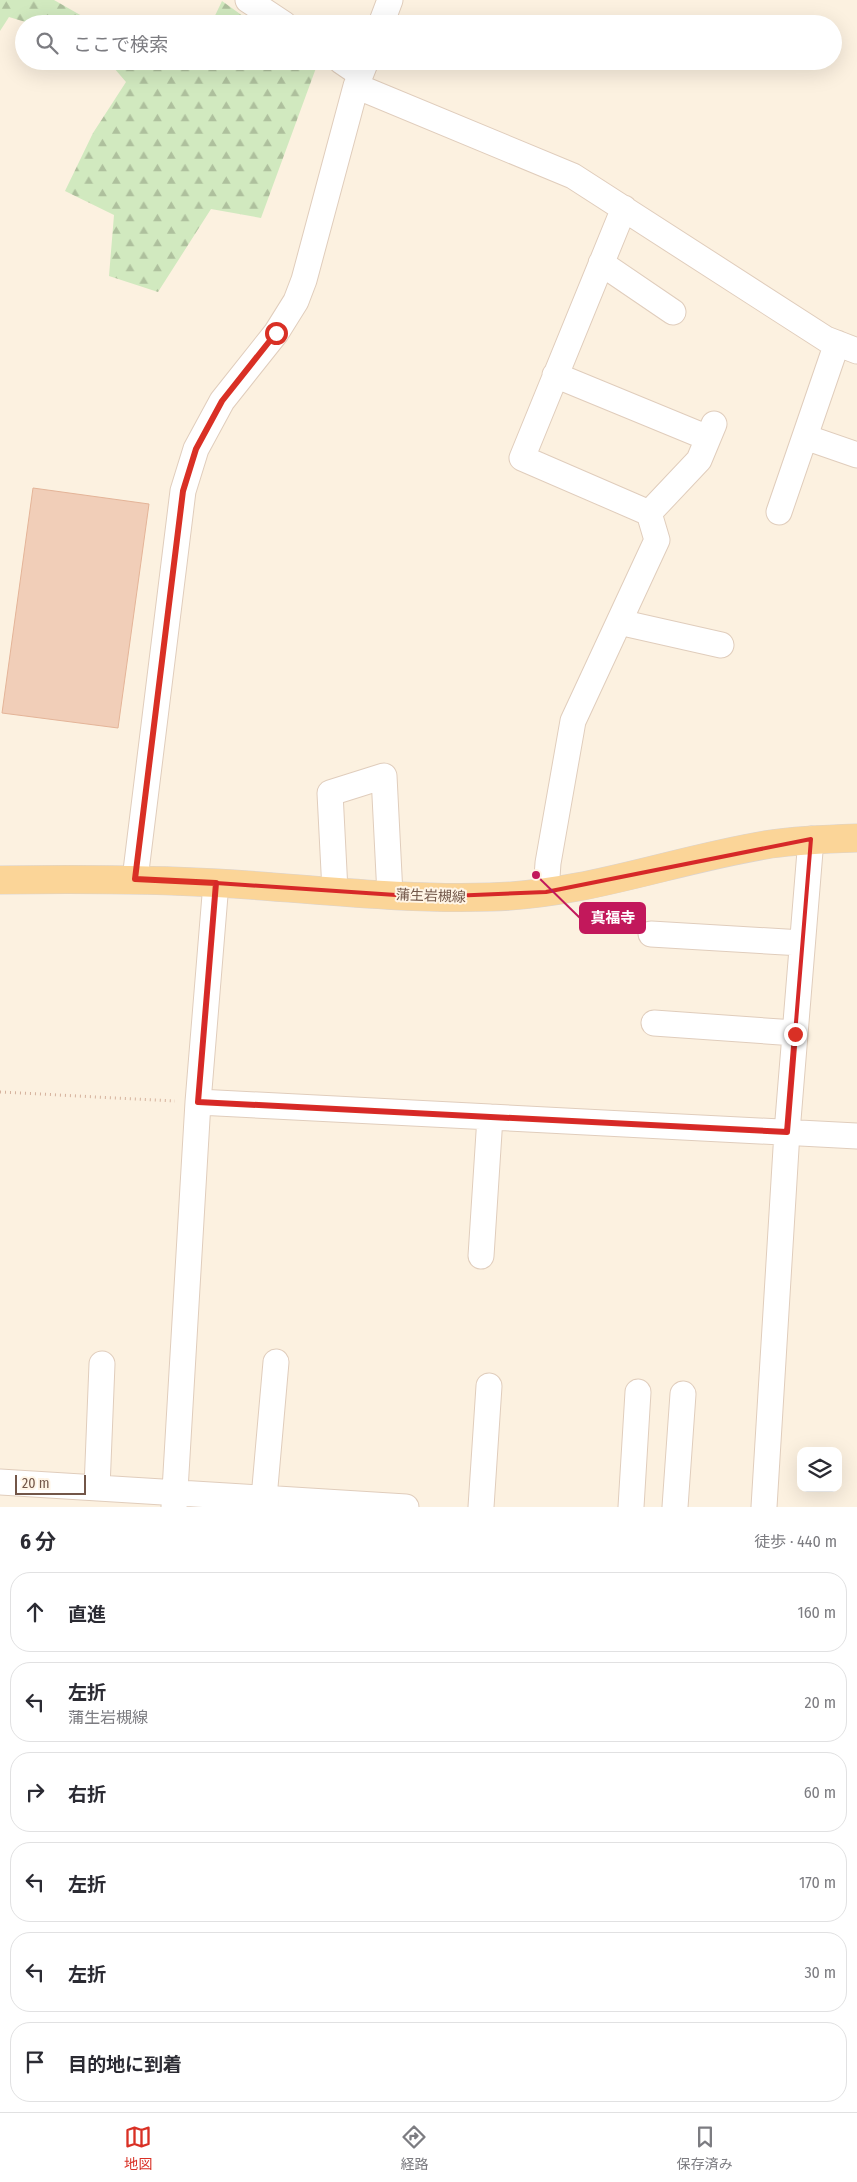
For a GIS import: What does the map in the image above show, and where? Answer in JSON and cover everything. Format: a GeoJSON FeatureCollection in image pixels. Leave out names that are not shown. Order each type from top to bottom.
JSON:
{"type":"FeatureCollection","features":[{"type":"Feature","properties":{"kind":"main road","name":"蒲生岩槻線"},"geometry":{"type":"LineString","coordinates":[[0,880],[135,879],[390,894],[491,897],[546,892],[617,879],[769,845],[811,839],[857,838]]}},
{"type":"Feature","properties":{"kind":"street"},"geometry":{"type":"LineString","coordinates":[[248,0],[270,15]]}},
{"type":"Feature","properties":{"kind":"street"},"geometry":{"type":"LineString","coordinates":[[384,15],[390,0]]}},
{"type":"Feature","properties":{"kind":"street"},"geometry":{"type":"LineString","coordinates":[[135,879],[183,491],[196,449],[222,401],[276,333],[296,301],[304,280],[356,71],[573,176],[826,339],[847,347],[805,437],[779,512]]}},
{"type":"Feature","properties":{"kind":"street"},"geometry":{"type":"LineString","coordinates":[[624,208],[522,458],[649,513]]}},
{"type":"Feature","properties":{"kind":"street"},"geometry":{"type":"LineString","coordinates":[[601,263],[673,312]]}},
{"type":"Feature","properties":{"kind":"street"},"geometry":{"type":"LineString","coordinates":[[556,375],[711,431],[699,460],[649,513]]}},
{"type":"Feature","properties":{"kind":"street"},"geometry":{"type":"LineString","coordinates":[[805,437],[857,455]]}},
{"type":"Feature","properties":{"kind":"street"},"geometry":{"type":"LineString","coordinates":[[546,892],[548,863],[573,721],[657,540],[649,513]]}},
{"type":"Feature","properties":{"kind":"street"},"geometry":{"type":"LineString","coordinates":[[619,622],[721,645]]}},
{"type":"Feature","properties":{"kind":"street"},"geometry":{"type":"LineString","coordinates":[[335,891],[330,793],[384,776],[390,894]]}},
{"type":"Feature","properties":{"kind":"street"},"geometry":{"type":"LineString","coordinates":[[764,1507],[787,1132],[811,839]]}},
{"type":"Feature","properties":{"kind":"street"},"geometry":{"type":"LineString","coordinates":[[175,1500],[198,1102],[216,883]]}},
{"type":"Feature","properties":{"kind":"street"},"geometry":{"type":"LineString","coordinates":[[651,934],[802,944]]}},
{"type":"Feature","properties":{"kind":"street"},"geometry":{"type":"LineString","coordinates":[[654,1023],[795,1034]]}},
{"type":"Feature","properties":{"kind":"street"},"geometry":{"type":"LineString","coordinates":[[198,1102],[857,1136]]}},
{"type":"Feature","properties":{"kind":"street"},"geometry":{"type":"LineString","coordinates":[[481,1256],[490,1117]]}},
{"type":"Feature","properties":{"kind":"street"},"geometry":{"type":"LineString","coordinates":[[259,1501],[276,1362]]}},
{"type":"Feature","properties":{"kind":"street"},"geometry":{"type":"LineString","coordinates":[[97,1488],[102,1364]]}},
{"type":"Feature","properties":{"kind":"street"},"geometry":{"type":"LineString","coordinates":[[481,1507],[489,1386]]}},
{"type":"Feature","properties":{"kind":"street"},"geometry":{"type":"LineString","coordinates":[[631,1507],[638,1392]]}},
{"type":"Feature","properties":{"kind":"street"},"geometry":{"type":"LineString","coordinates":[[675,1507],[683,1394]]}},
{"type":"Feature","properties":{"kind":"street"},"geometry":{"type":"LineString","coordinates":[[0,1482],[45,1496],[97,1488],[175,1500],[259,1501],[403,1507]]}},
{"type":"Feature","properties":{"kind":"path"},"geometry":{"type":"LineString","coordinates":[[0,1092],[198,1102]]}},
{"type":"Feature","properties":{"kind":"highlighted area"},"geometry":{"type":"Polygon","coordinates":[[[811,839],[787,1132],[198,1102],[216,883],[426,897],[546,892],[811,839]]]}},
{"type":"Feature","properties":{"kind":"green space"},"geometry":{"type":"Polygon","coordinates":[[[0,0],[54,0],[80,15],[15,15],[15,19],[9,17],[0,31],[0,0]]]}},
{"type":"Feature","properties":{"kind":"green space"},"geometry":{"type":"Polygon","coordinates":[[[222,1],[241,15],[215,15],[222,1]]]}},
{"type":"Feature","properties":{"kind":"green space"},"geometry":{"type":"Polygon","coordinates":[[[116,70],[315,70],[261,218],[211,209],[158,292],[109,276],[114,215],[65,191],[93,133],[126,82],[116,70]]]}},
{"type":"Feature","properties":{"kind":"building"},"geometry":{"type":"Polygon","coordinates":[[[33,488],[149,504],[118,728],[2,713],[33,488]]]}},
{"type":"Feature","properties":{"kind":"place","name":"真福寺"},"geometry":{"type":"Point","coordinates":[536,875]}},
{"type":"Feature","properties":{"kind":"route"},"geometry":{"type":"LineString","coordinates":[[276,333],[222,401],[196,449],[183,491],[135,879],[216,883],[198,1102],[787,1132],[795,1034]]}}]}
